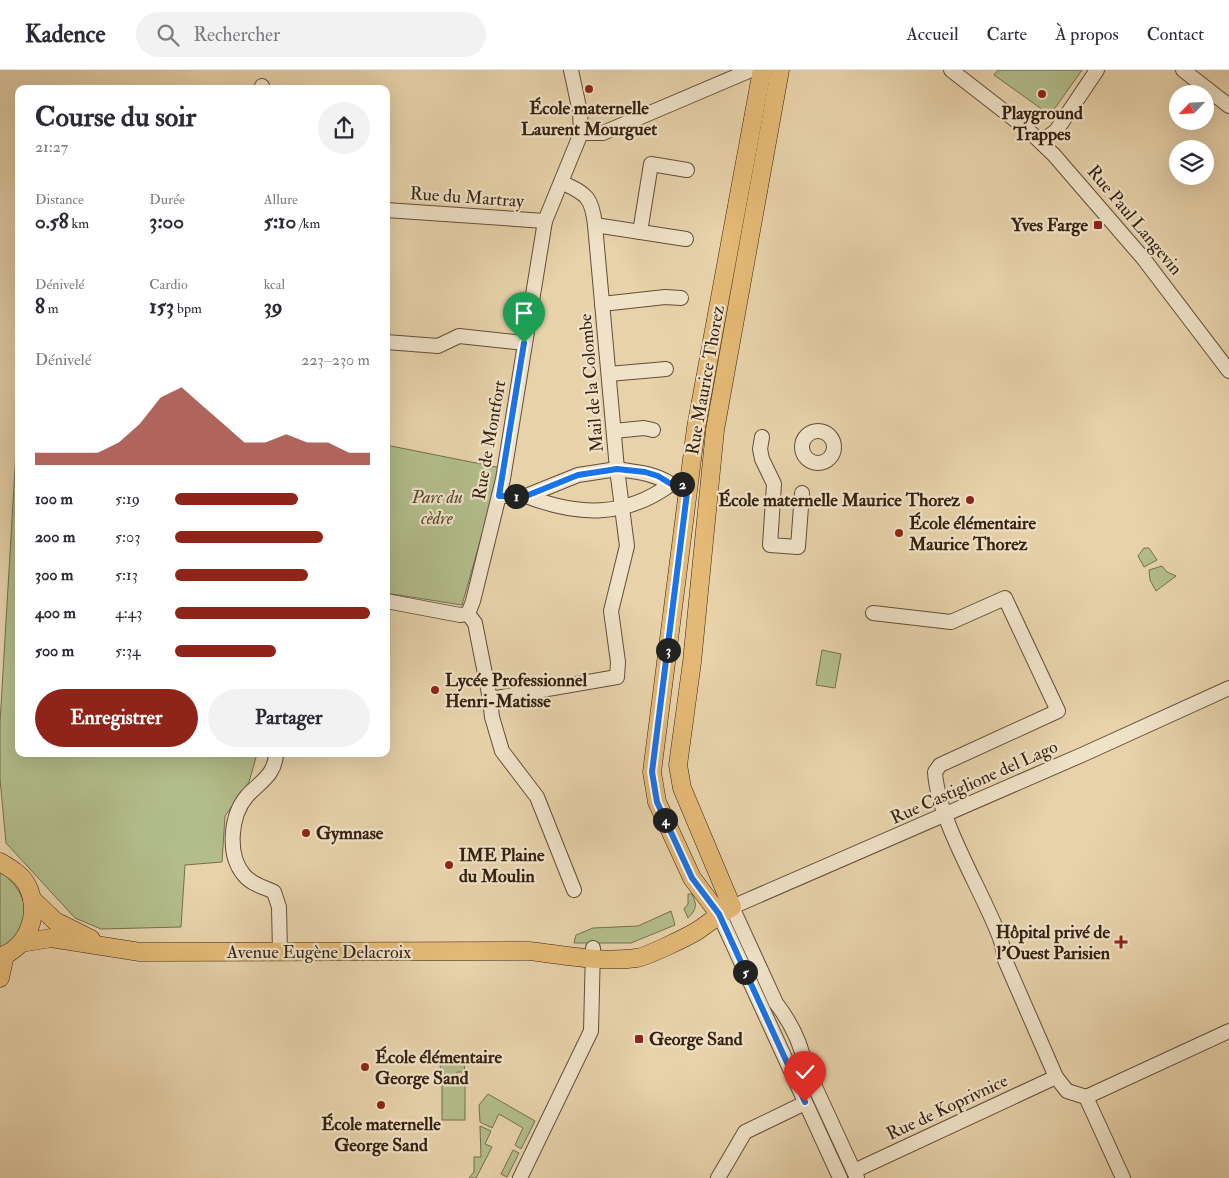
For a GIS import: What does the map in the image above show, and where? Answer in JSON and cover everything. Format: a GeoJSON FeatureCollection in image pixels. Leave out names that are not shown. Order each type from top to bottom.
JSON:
{"type":"FeatureCollection","features":[{"type":"Feature","properties":{"kind":"main road","name":"Rue Maurice Thorez"},"geometry":{"type":"LineString","coordinates":[[720,914],[688,870],[657,802],[652,772],[679,485],[696,428],[765,70]]}},
{"type":"Feature","properties":{"kind":"main road","name":"Rue Maurice Thorez"},"geometry":{"type":"LineString","coordinates":[[720,914],[682,788],[678,765],[692,662],[715,430],[765,70]]}},
{"type":"Feature","properties":{"kind":"main road"},"geometry":{"type":"LineString","coordinates":[[0,861],[16,872],[26,884],[32,899],[33,914],[30,928],[21,943],[3,956],[0,978]]}},
{"type":"Feature","properties":{"kind":"main road","name":"Avenue Eugène Delacroix"},"geometry":{"type":"LineString","coordinates":[[32,899],[55,921],[109,948]]}},
{"type":"Feature","properties":{"kind":"main road","name":"Avenue Eugène Delacroix"},"geometry":{"type":"LineString","coordinates":[[21,943],[51,938],[140,952],[529,951],[568,957],[593,953],[639,958],[698,930],[720,914]]}},
{"type":"Feature","properties":{"kind":"street","name":"Rue de Montfort"},"geometry":{"type":"LineString","coordinates":[[468,614],[473,601],[499,496],[545,222],[563,183],[581,133],[580,112],[571,70]]}},
{"type":"Feature","properties":{"kind":"street"},"geometry":{"type":"LineString","coordinates":[[581,133],[603,133],[765,70]]}},
{"type":"Feature","properties":{"kind":"street","name":"Rue Paul Langevin"},"geometry":{"type":"LineString","coordinates":[[951,70],[1042,142],[1143,258],[1229,371]]}},
{"type":"Feature","properties":{"kind":"street"},"geometry":{"type":"LineString","coordinates":[[1042,142],[1056,131],[1097,70]]}},
{"type":"Feature","properties":{"kind":"street"},"geometry":{"type":"LineString","coordinates":[[1183,70],[1229,106]]}},
{"type":"Feature","properties":{"kind":"street"},"geometry":{"type":"LineString","coordinates":[[640,232],[651,164],[687,170]]}},
{"type":"Feature","properties":{"kind":"street","name":"Mail de la Colombe"},"geometry":{"type":"LineString","coordinates":[[490,699],[617,677],[618,662],[611,611],[627,546],[617,469],[595,225],[590,200],[579,190],[563,183]]}},
{"type":"Feature","properties":{"kind":"street","name":"Rue du Martray"},"geometry":{"type":"LineString","coordinates":[[390,210],[545,222]]}},
{"type":"Feature","properties":{"kind":"street"},"geometry":{"type":"LineString","coordinates":[[595,225],[686,239]]}},
{"type":"Feature","properties":{"kind":"street"},"geometry":{"type":"LineString","coordinates":[[602,304],[666,297],[681,298]]}},
{"type":"Feature","properties":{"kind":"street"},"geometry":{"type":"LineString","coordinates":[[390,342],[438,346],[458,336],[524,343]]}},
{"type":"Feature","properties":{"kind":"street"},"geometry":{"type":"LineString","coordinates":[[608,374],[666,369]]}},
{"type":"Feature","properties":{"kind":"street"},"geometry":{"type":"LineString","coordinates":[[614,431],[644,428],[653,430]]}},
{"type":"Feature","properties":{"kind":"street"},"geometry":{"type":"LineString","coordinates":[[762,436],[760,450],[762,459],[774,484],[770,545],[798,547],[802,493]]}},
{"type":"Feature","properties":{"kind":"street"},"geometry":{"type":"LineString","coordinates":[[526,496],[578,475],[617,469],[645,472],[679,485]]}},
{"type":"Feature","properties":{"kind":"street"},"geometry":{"type":"LineString","coordinates":[[499,496],[526,496],[572,510],[622,507],[642,501],[679,485]]}},
{"type":"Feature","properties":{"kind":"street"},"geometry":{"type":"LineString","coordinates":[[873,613],[951,622],[1005,598],[1058,710],[940,765],[935,772],[936,785],[946,814],[1001,940],[1005,960],[1056,1077],[1067,1091],[1086,1097],[1229,1031]]}},
{"type":"Feature","properties":{"kind":"street"},"geometry":{"type":"LineString","coordinates":[[390,602],[468,614],[475,623],[492,717],[502,751],[537,797],[574,890]]}},
{"type":"Feature","properties":{"kind":"street","name":"Rue Castiglione del Lago"},"geometry":{"type":"LineString","coordinates":[[720,914],[1229,688]]}},
{"type":"Feature","properties":{"kind":"street"},"geometry":{"type":"LineString","coordinates":[[276,757],[276,762],[269,775],[248,796],[236,817],[233,831],[234,857],[240,869],[250,881],[274,892],[279,907],[280,952]]}},
{"type":"Feature","properties":{"kind":"street"},"geometry":{"type":"LineString","coordinates":[[720,914],[840,1178]]}},
{"type":"Feature","properties":{"kind":"street"},"geometry":{"type":"LineString","coordinates":[[720,914],[786,1016],[803,1056],[805,1066],[855,1174]]}},
{"type":"Feature","properties":{"kind":"street"},"geometry":{"type":"LineString","coordinates":[[520,1178],[591,1031],[593,953]]}},
{"type":"Feature","properties":{"kind":"street","name":"Rue de Koprivnice"},"geometry":{"type":"LineString","coordinates":[[855,1174],[1056,1077]]}},
{"type":"Feature","properties":{"kind":"street"},"geometry":{"type":"LineString","coordinates":[[1086,1097],[1123,1178]]}},
{"type":"Feature","properties":{"kind":"street"},"geometry":{"type":"LineString","coordinates":[[718,1178],[745,1132],[805,1102]]}},
{"type":"Feature","properties":{"kind":"green space","name":"Playground Trappes"},"geometry":{"type":"Polygon","coordinates":[[[998,70],[1082,70],[1050,115],[994,75],[998,70]]]}},
{"type":"Feature","properties":{"kind":"green space","name":"Parc du cèdre"},"geometry":{"type":"Polygon","coordinates":[[[390,446],[501,468],[462,605],[390,594],[390,446]]]}},
{"type":"Feature","properties":{"kind":"green space"},"geometry":{"type":"Polygon","coordinates":[[[15,469],[15,757],[256,757],[249,782],[225,816],[222,862],[185,865],[181,927],[101,929],[75,918],[6,843],[0,779],[0,723],[15,469]]]}},
{"type":"Feature","properties":{"kind":"green space"},"geometry":{"type":"Polygon","coordinates":[[[1144,548],[1149,548],[1157,560],[1144,567],[1138,556],[1144,548]]]}},
{"type":"Feature","properties":{"kind":"green space"},"geometry":{"type":"Polygon","coordinates":[[[1162,566],[1167,572],[1176,576],[1156,591],[1150,580],[1149,570],[1162,566]]]}},
{"type":"Feature","properties":{"kind":"green space"},"geometry":{"type":"Polygon","coordinates":[[[822,650],[841,654],[835,688],[816,685],[822,650]]]}},
{"type":"Feature","properties":{"kind":"green space"},"geometry":{"type":"Polygon","coordinates":[[[0,872],[18,890],[25,910],[24,921],[19,931],[0,948],[0,872]]]}},
{"type":"Feature","properties":{"kind":"green space"},"geometry":{"type":"Polygon","coordinates":[[[688,894],[692,894],[695,901],[695,909],[688,918],[684,909],[688,904],[688,894]]]}},
{"type":"Feature","properties":{"kind":"green space"},"geometry":{"type":"Polygon","coordinates":[[[671,911],[675,925],[631,943],[574,943],[576,935],[593,928],[638,926],[671,911]]]}},
{"type":"Feature","properties":{"kind":"green space"},"geometry":{"type":"Polygon","coordinates":[[[464,1064],[465,1072],[457,1072],[457,1075],[441,1075],[440,1065],[464,1064]]]}},
{"type":"Feature","properties":{"kind":"green space"},"geometry":{"type":"Polygon","coordinates":[[[442,1080],[465,1080],[465,1120],[442,1120],[442,1080]]]}},
{"type":"Feature","properties":{"kind":"green space"},"geometry":{"type":"Polygon","coordinates":[[[488,1094],[535,1121],[521,1149],[515,1145],[523,1128],[499,1114],[492,1128],[480,1122],[479,1105],[488,1094]]]}},
{"type":"Feature","properties":{"kind":"green space"},"geometry":{"type":"Polygon","coordinates":[[[480,1126],[491,1131],[485,1144],[492,1147],[476,1178],[469,1178],[474,1172],[474,1157],[481,1157],[480,1126]]]}},
{"type":"Feature","properties":{"kind":"green space"},"geometry":{"type":"Polygon","coordinates":[[[513,1150],[519,1153],[507,1177],[501,1174],[513,1150]]]}},
{"type":"Feature","properties":{"kind":"place","name":"École maternelle Laurent Mourguet"},"geometry":{"type":"Point","coordinates":[589,89]}},
{"type":"Feature","properties":{"kind":"place","name":"Playground Trappes"},"geometry":{"type":"Point","coordinates":[1042,94]}},
{"type":"Feature","properties":{"kind":"place","name":"Yves Farge"},"geometry":{"type":"Point","coordinates":[1098,225]}},
{"type":"Feature","properties":{"kind":"place","name":"École maternelle Maurice Thorez"},"geometry":{"type":"Point","coordinates":[970,500]}},
{"type":"Feature","properties":{"kind":"place","name":"École élémentaire Maurice Thorez"},"geometry":{"type":"Point","coordinates":[899,533]}},
{"type":"Feature","properties":{"kind":"place","name":"Lycée Professionnel Henri-Matisse"},"geometry":{"type":"Point","coordinates":[435,690]}},
{"type":"Feature","properties":{"kind":"place","name":"Gymnase"},"geometry":{"type":"Point","coordinates":[306,833]}},
{"type":"Feature","properties":{"kind":"place","name":"IME Plaine du Moulin"},"geometry":{"type":"Point","coordinates":[449,865]}},
{"type":"Feature","properties":{"kind":"place","name":"Hôpital privé de l'Ouest Parisien"},"geometry":{"type":"Point","coordinates":[1121,942]}},
{"type":"Feature","properties":{"kind":"place","name":"George Sand"},"geometry":{"type":"Point","coordinates":[639,1039]}},
{"type":"Feature","properties":{"kind":"place","name":"École élémentaire George Sand"},"geometry":{"type":"Point","coordinates":[365,1067]}},
{"type":"Feature","properties":{"kind":"place","name":"École maternelle George Sand"},"geometry":{"type":"Point","coordinates":[381,1105]}},
{"type":"Feature","properties":{"kind":"route"},"geometry":{"type":"LineString","coordinates":[[524,343],[499,496],[526,496],[549,485],[578,475],[617,469],[645,472],[658,476],[671,484],[688,485],[652,772],[657,802],[692,878],[719,914],[805,1102]]}}]}
